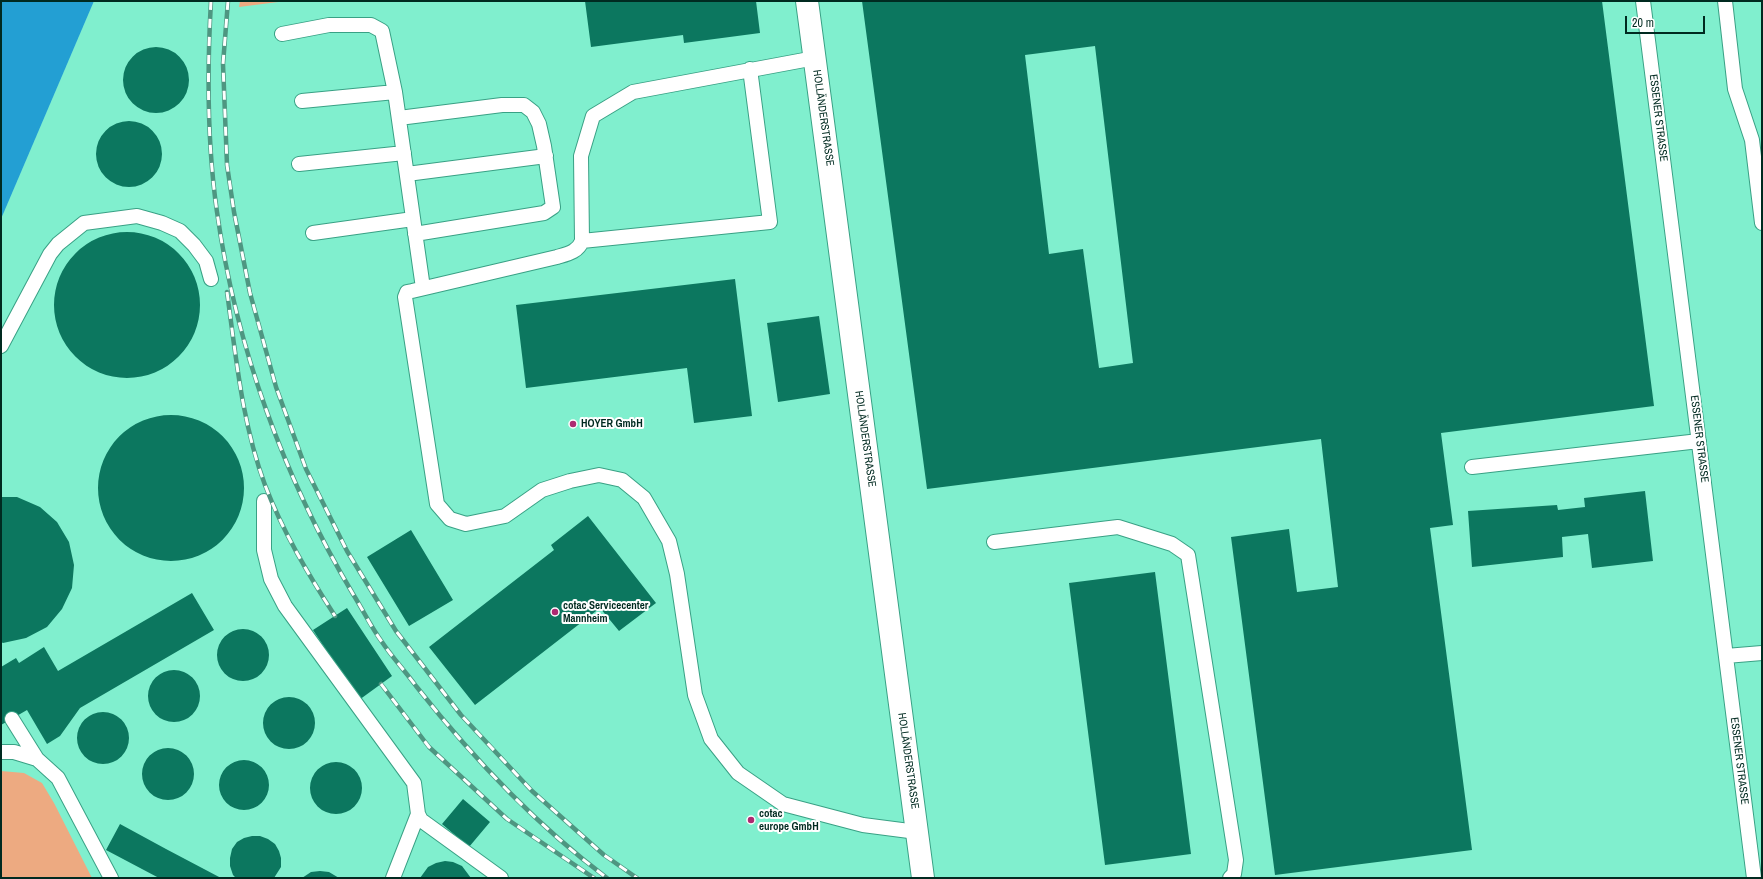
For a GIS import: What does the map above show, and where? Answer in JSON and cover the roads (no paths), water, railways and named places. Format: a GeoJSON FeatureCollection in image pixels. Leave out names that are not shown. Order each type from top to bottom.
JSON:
{"type":"FeatureCollection","features":[{"type":"Feature","properties":{"kind":"street","name":"HOLLÄNDERSTRASSE"},"geometry":{"type":"LineString","coordinates":[[807,1],[923,878]]}},
{"type":"Feature","properties":{"kind":"lane","name":"ESSENER STRASSE"},"geometry":{"type":"LineString","coordinates":[[1643,1],[1754,878]]}},
{"type":"Feature","properties":{"kind":"lane"},"geometry":{"type":"LineString","coordinates":[[1725,1],[1734,89],[1752,140],[1762,223]]}},
{"type":"Feature","properties":{"kind":"lane"},"geometry":{"type":"LineString","coordinates":[[282,34],[329,25],[371,25],[382,31],[395,92],[423,288]]}},
{"type":"Feature","properties":{"kind":"lane"},"geometry":{"type":"LineString","coordinates":[[815,58],[633,92],[594,116],[581,156],[582,241],[580,247],[575,251],[557,257],[407,292],[405,297],[437,504],[450,519],[466,524],[505,516],[542,490],[570,481],[599,475],[622,480],[644,498],[669,541],[678,574],[695,695],[711,739],[738,773],[782,804],[863,825],[917,832]]}},
{"type":"Feature","properties":{"kind":"lane"},"geometry":{"type":"LineString","coordinates":[[582,241],[770,222],[750,69]]}},
{"type":"Feature","properties":{"kind":"lane"},"geometry":{"type":"LineString","coordinates":[[302,101],[395,92]]}},
{"type":"Feature","properties":{"kind":"lane"},"geometry":{"type":"LineString","coordinates":[[399,118],[502,105],[524,105],[533,112],[539,124],[546,156],[553,208],[544,213],[415,234]]}},
{"type":"Feature","properties":{"kind":"lane"},"geometry":{"type":"LineString","coordinates":[[300,164],[404,153]]}},
{"type":"Feature","properties":{"kind":"lane"},"geometry":{"type":"LineString","coordinates":[[407,174],[546,156]]}},
{"type":"Feature","properties":{"kind":"lane"},"geometry":{"type":"LineString","coordinates":[[1,346],[50,254],[58,244],[84,223],[137,216],[162,223],[180,231],[194,245],[206,261],[211,279]]}},
{"type":"Feature","properties":{"kind":"lane"},"geometry":{"type":"LineString","coordinates":[[313,233],[413,219]]}},
{"type":"Feature","properties":{"kind":"lane"},"geometry":{"type":"LineString","coordinates":[[1472,467],[1699,441]]}},
{"type":"Feature","properties":{"kind":"lane"},"geometry":{"type":"LineString","coordinates":[[264,501],[264,550],[271,579],[285,606],[414,783],[418,814],[421,820],[501,878]]}},
{"type":"Feature","properties":{"kind":"lane"},"geometry":{"type":"LineString","coordinates":[[994,542],[1118,527],[1172,544],[1188,555],[1236,860],[1234,874],[1230,878]]}},
{"type":"Feature","properties":{"kind":"lane"},"geometry":{"type":"LineString","coordinates":[[1726,656],[1762,652]]}},
{"type":"Feature","properties":{"kind":"lane"},"geometry":{"type":"LineString","coordinates":[[12,719],[37,759],[58,778],[111,878]]}},
{"type":"Feature","properties":{"kind":"lane"},"geometry":{"type":"LineString","coordinates":[[1,752],[14,752],[37,759]]}},
{"type":"Feature","properties":{"kind":"lane"},"geometry":{"type":"LineString","coordinates":[[393,878],[418,814]]}},
{"type":"Feature","properties":{"kind":"water"},"geometry":{"type":"Polygon","coordinates":[[[1,1],[94,1],[1,219],[1,1]]]}},
{"type":"Feature","properties":{"kind":"railway"},"geometry":{"type":"LineString","coordinates":[[211,1],[209,54],[211,160],[225,262],[250,362],[266,410],[305,504],[328,550],[374,630],[390,653],[437,712],[482,764],[530,812],[580,857],[607,878]]}},
{"type":"Feature","properties":{"kind":"railway"},"geometry":{"type":"LineString","coordinates":[[228,1],[223,64],[227,165],[234,212],[250,293],[276,387],[306,469],[347,551],[396,631],[461,715],[532,791],[604,855],[637,878]]}},
{"type":"Feature","properties":{"kind":"railway"},"geometry":{"type":"LineString","coordinates":[[227,292],[245,414],[257,462],[272,502],[288,536],[335,616]]}},
{"type":"Feature","properties":{"kind":"railway"},"geometry":{"type":"LineString","coordinates":[[381,684],[429,747],[507,819],[594,878]]}},
{"type":"Feature","properties":{"kind":"place","name":"HOYER GmbH"},"geometry":{"type":"Point","coordinates":[573,424]}},
{"type":"Feature","properties":{"kind":"place","name":"cotac Servicecenter Mannheim"},"geometry":{"type":"Point","coordinates":[555,612]}},
{"type":"Feature","properties":{"kind":"place","name":"cotac europe GmbH"},"geometry":{"type":"Point","coordinates":[751,820]}}]}
